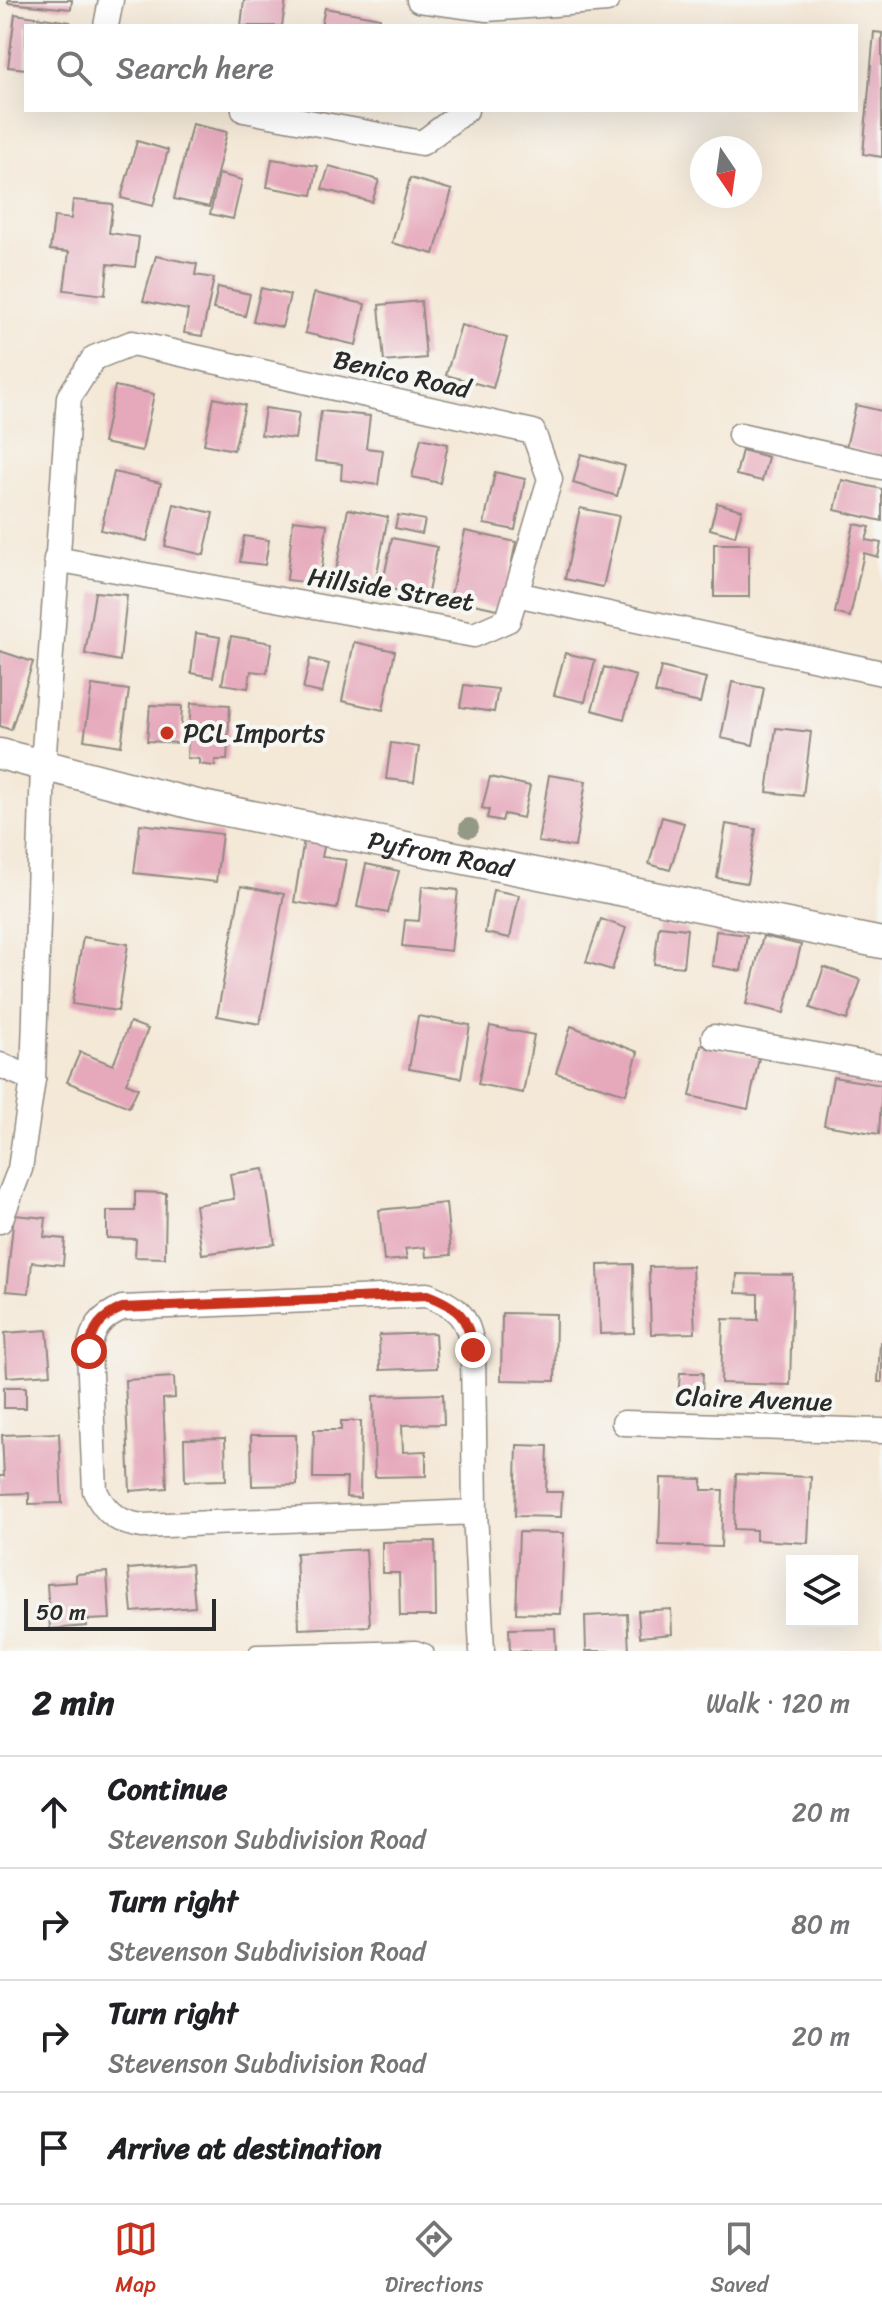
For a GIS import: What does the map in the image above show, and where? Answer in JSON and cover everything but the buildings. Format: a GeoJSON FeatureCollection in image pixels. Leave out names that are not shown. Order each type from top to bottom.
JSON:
{"type":"FeatureCollection","features":[{"type":"Feature","properties":{"kind":"street"},"geometry":{"type":"LineString","coordinates":[[106,24],[111,0]]}},
{"type":"Feature","properties":{"kind":"street"},"geometry":{"type":"LineString","coordinates":[[419,0],[486,18],[607,0]]}},
{"type":"Feature","properties":{"kind":"street"},"geometry":{"type":"LineString","coordinates":[[255,112],[422,143],[463,112]]}},
{"type":"Feature","properties":{"kind":"street","name":"Benico Road"},"geometry":{"type":"LineString","coordinates":[[56,559],[69,397],[94,358],[132,343],[533,432],[550,479],[516,594]]}},
{"type":"Feature","properties":{"kind":"street"},"geometry":{"type":"LineString","coordinates":[[740,435],[882,467]]}},
{"type":"Feature","properties":{"kind":"street"},"geometry":{"type":"LineString","coordinates":[[0,1221],[20,1169],[33,1079],[43,766],[56,559]]}},
{"type":"Feature","properties":{"kind":"street","name":"Hillside Street"},"geometry":{"type":"LineString","coordinates":[[56,559],[474,635],[508,620],[516,594]]}},
{"type":"Feature","properties":{"kind":"street"},"geometry":{"type":"LineString","coordinates":[[516,594],[882,673]]}},
{"type":"Feature","properties":{"kind":"street","name":"Pyfrom Road"},"geometry":{"type":"LineString","coordinates":[[0,754],[197,805],[882,943]]}},
{"type":"Feature","properties":{"kind":"street"},"geometry":{"type":"LineString","coordinates":[[714,1037],[882,1067]]}},
{"type":"Feature","properties":{"kind":"street"},"geometry":{"type":"LineString","coordinates":[[0,1065],[33,1079]]}},
{"type":"Feature","properties":{"kind":"street"},"geometry":{"type":"LineString","coordinates":[[475,1512],[143,1526],[127,1524],[113,1517],[102,1506],[95,1491],[91,1337],[98,1324],[122,1308],[427,1295],[450,1304],[463,1317],[471,1333],[473,1350],[475,1512],[482,1651]]}},
{"type":"Feature","properties":{"kind":"street","name":"Claire Avenue"},"geometry":{"type":"LineString","coordinates":[[624,1423],[882,1431]]}},
{"type":"Feature","properties":{"kind":"lane"},"geometry":{"type":"LineString","coordinates":[[256,1651],[416,1647],[427,1651]]}},
{"type":"Feature","properties":{"kind":"place","name":"PCL Imports"},"geometry":{"type":"Point","coordinates":[167,733]}},
{"type":"Feature","properties":{"kind":"route"},"geometry":{"type":"LineString","coordinates":[[89,1351],[91,1337],[98,1324],[122,1308],[427,1295],[450,1304],[463,1317],[471,1333],[473,1350]]}}]}
